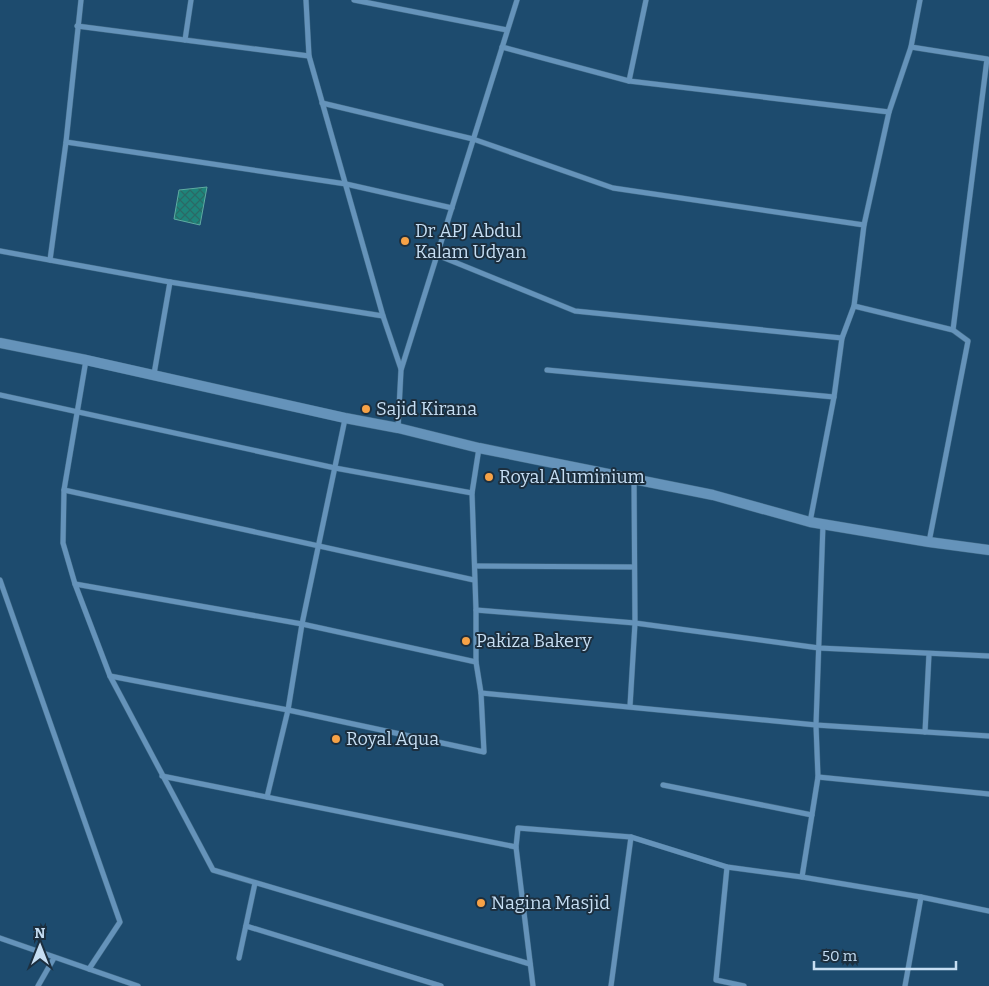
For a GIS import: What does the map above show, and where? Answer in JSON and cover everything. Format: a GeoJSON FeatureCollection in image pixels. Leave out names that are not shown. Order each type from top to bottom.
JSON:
{"type":"FeatureCollection","features":[{"type":"Feature","properties":{"kind":"main road"},"geometry":{"type":"LineString","coordinates":[[0,343],[154,374],[480,448],[713,495],[810,522],[989,550]]}},
{"type":"Feature","properties":{"kind":"street"},"geometry":{"type":"LineString","coordinates":[[50,260],[66,142],[81,0]]}},
{"type":"Feature","properties":{"kind":"street"},"geometry":{"type":"LineString","coordinates":[[185,40],[191,0]]}},
{"type":"Feature","properties":{"kind":"street"},"geometry":{"type":"LineString","coordinates":[[306,0],[310,56],[322,103],[383,316],[401,370]]}},
{"type":"Feature","properties":{"kind":"street"},"geometry":{"type":"LineString","coordinates":[[354,0],[507,30]]}},
{"type":"Feature","properties":{"kind":"street"},"geometry":{"type":"LineString","coordinates":[[398,428],[401,370],[517,0]]}},
{"type":"Feature","properties":{"kind":"street"},"geometry":{"type":"LineString","coordinates":[[629,81],[646,0]]}},
{"type":"Feature","properties":{"kind":"street"},"geometry":{"type":"LineString","coordinates":[[810,522],[834,397],[842,338],[854,306],[864,225],[889,112],[911,47],[920,0]]}},
{"type":"Feature","properties":{"kind":"street"},"geometry":{"type":"LineString","coordinates":[[78,26],[310,56]]}},
{"type":"Feature","properties":{"kind":"street"},"geometry":{"type":"LineString","coordinates":[[502,47],[629,81],[889,112]]}},
{"type":"Feature","properties":{"kind":"street"},"geometry":{"type":"LineString","coordinates":[[911,47],[987,59],[953,330]]}},
{"type":"Feature","properties":{"kind":"street"},"geometry":{"type":"LineString","coordinates":[[322,103],[473,139],[613,188],[864,225]]}},
{"type":"Feature","properties":{"kind":"street"},"geometry":{"type":"LineString","coordinates":[[66,142],[346,184],[452,208]]}},
{"type":"Feature","properties":{"kind":"street"},"geometry":{"type":"LineString","coordinates":[[0,251],[170,282],[383,316]]}},
{"type":"Feature","properties":{"kind":"street"},"geometry":{"type":"LineString","coordinates":[[437,255],[575,311],[842,338]]}},
{"type":"Feature","properties":{"kind":"street"},"geometry":{"type":"LineString","coordinates":[[154,374],[170,282]]}},
{"type":"Feature","properties":{"kind":"street"},"geometry":{"type":"LineString","coordinates":[[854,306],[953,330],[968,341],[929,542]]}},
{"type":"Feature","properties":{"kind":"street"},"geometry":{"type":"LineString","coordinates":[[86,360],[64,490],[63,543],[75,584],[110,676],[213,870],[530,964]]}},
{"type":"Feature","properties":{"kind":"street"},"geometry":{"type":"LineString","coordinates":[[547,370],[834,397]]}},
{"type":"Feature","properties":{"kind":"street"},"geometry":{"type":"LineString","coordinates":[[0,395],[335,468],[472,493]]}},
{"type":"Feature","properties":{"kind":"street"},"geometry":{"type":"LineString","coordinates":[[267,797],[288,710],[302,624],[345,418]]}},
{"type":"Feature","properties":{"kind":"street"},"geometry":{"type":"LineString","coordinates":[[110,676],[288,710],[484,752],[481,693],[476,662],[472,493],[480,448]]}},
{"type":"Feature","properties":{"kind":"street"},"geometry":{"type":"LineString","coordinates":[[630,706],[635,623],[634,478]]}},
{"type":"Feature","properties":{"kind":"street"},"geometry":{"type":"LineString","coordinates":[[64,490],[474,580]]}},
{"type":"Feature","properties":{"kind":"street"},"geometry":{"type":"LineString","coordinates":[[802,877],[818,777],[816,725],[823,524]]}},
{"type":"Feature","properties":{"kind":"street"},"geometry":{"type":"LineString","coordinates":[[475,566],[634,567]]}},
{"type":"Feature","properties":{"kind":"street"},"geometry":{"type":"LineString","coordinates":[[0,580],[120,922],[89,969]]}},
{"type":"Feature","properties":{"kind":"street"},"geometry":{"type":"LineString","coordinates":[[75,584],[302,624],[476,662]]}},
{"type":"Feature","properties":{"kind":"street"},"geometry":{"type":"LineString","coordinates":[[476,610],[635,623],[818,648],[989,656]]}},
{"type":"Feature","properties":{"kind":"street"},"geometry":{"type":"LineString","coordinates":[[925,732],[929,654]]}},
{"type":"Feature","properties":{"kind":"street"},"geometry":{"type":"LineString","coordinates":[[481,693],[816,725],[989,736]]}},
{"type":"Feature","properties":{"kind":"street"},"geometry":{"type":"LineString","coordinates":[[162,776],[516,847]]}},
{"type":"Feature","properties":{"kind":"street"},"geometry":{"type":"LineString","coordinates":[[818,777],[989,794]]}},
{"type":"Feature","properties":{"kind":"street"},"geometry":{"type":"LineString","coordinates":[[663,785],[812,815]]}},
{"type":"Feature","properties":{"kind":"street"},"geometry":{"type":"LineString","coordinates":[[533,986],[516,847],[518,828],[631,837],[728,867],[921,897],[989,911]]}},
{"type":"Feature","properties":{"kind":"street"},"geometry":{"type":"LineString","coordinates":[[611,986],[631,837]]}},
{"type":"Feature","properties":{"kind":"street"},"geometry":{"type":"LineString","coordinates":[[728,867],[716,980],[744,986]]}},
{"type":"Feature","properties":{"kind":"street"},"geometry":{"type":"LineString","coordinates":[[239,958],[256,883]]}},
{"type":"Feature","properties":{"kind":"street"},"geometry":{"type":"LineString","coordinates":[[905,986],[921,897]]}},
{"type":"Feature","properties":{"kind":"street"},"geometry":{"type":"LineString","coordinates":[[246,926],[442,986]]}},
{"type":"Feature","properties":{"kind":"street"},"geometry":{"type":"LineString","coordinates":[[0,938],[138,986]]}},
{"type":"Feature","properties":{"kind":"street"},"geometry":{"type":"LineString","coordinates":[[38,986],[54,958]]}},
{"type":"Feature","properties":{"kind":"building"},"geometry":{"type":"Polygon","coordinates":[[[207,187],[200,225],[174,219],[179,190],[207,187]]]}},
{"type":"Feature","properties":{"kind":"place","name":"Dr APJ Abdul Kalam Udyan"},"geometry":{"type":"Point","coordinates":[405,241]}},
{"type":"Feature","properties":{"kind":"place","name":"Sajid Kirana"},"geometry":{"type":"Point","coordinates":[366,409]}},
{"type":"Feature","properties":{"kind":"place","name":"Royal Aluminium"},"geometry":{"type":"Point","coordinates":[489,477]}},
{"type":"Feature","properties":{"kind":"place","name":"Pakiza Bakery"},"geometry":{"type":"Point","coordinates":[466,641]}},
{"type":"Feature","properties":{"kind":"place","name":"Royal Aqua"},"geometry":{"type":"Point","coordinates":[336,739]}},
{"type":"Feature","properties":{"kind":"place","name":"Nagina Masjid"},"geometry":{"type":"Point","coordinates":[481,903]}}]}
